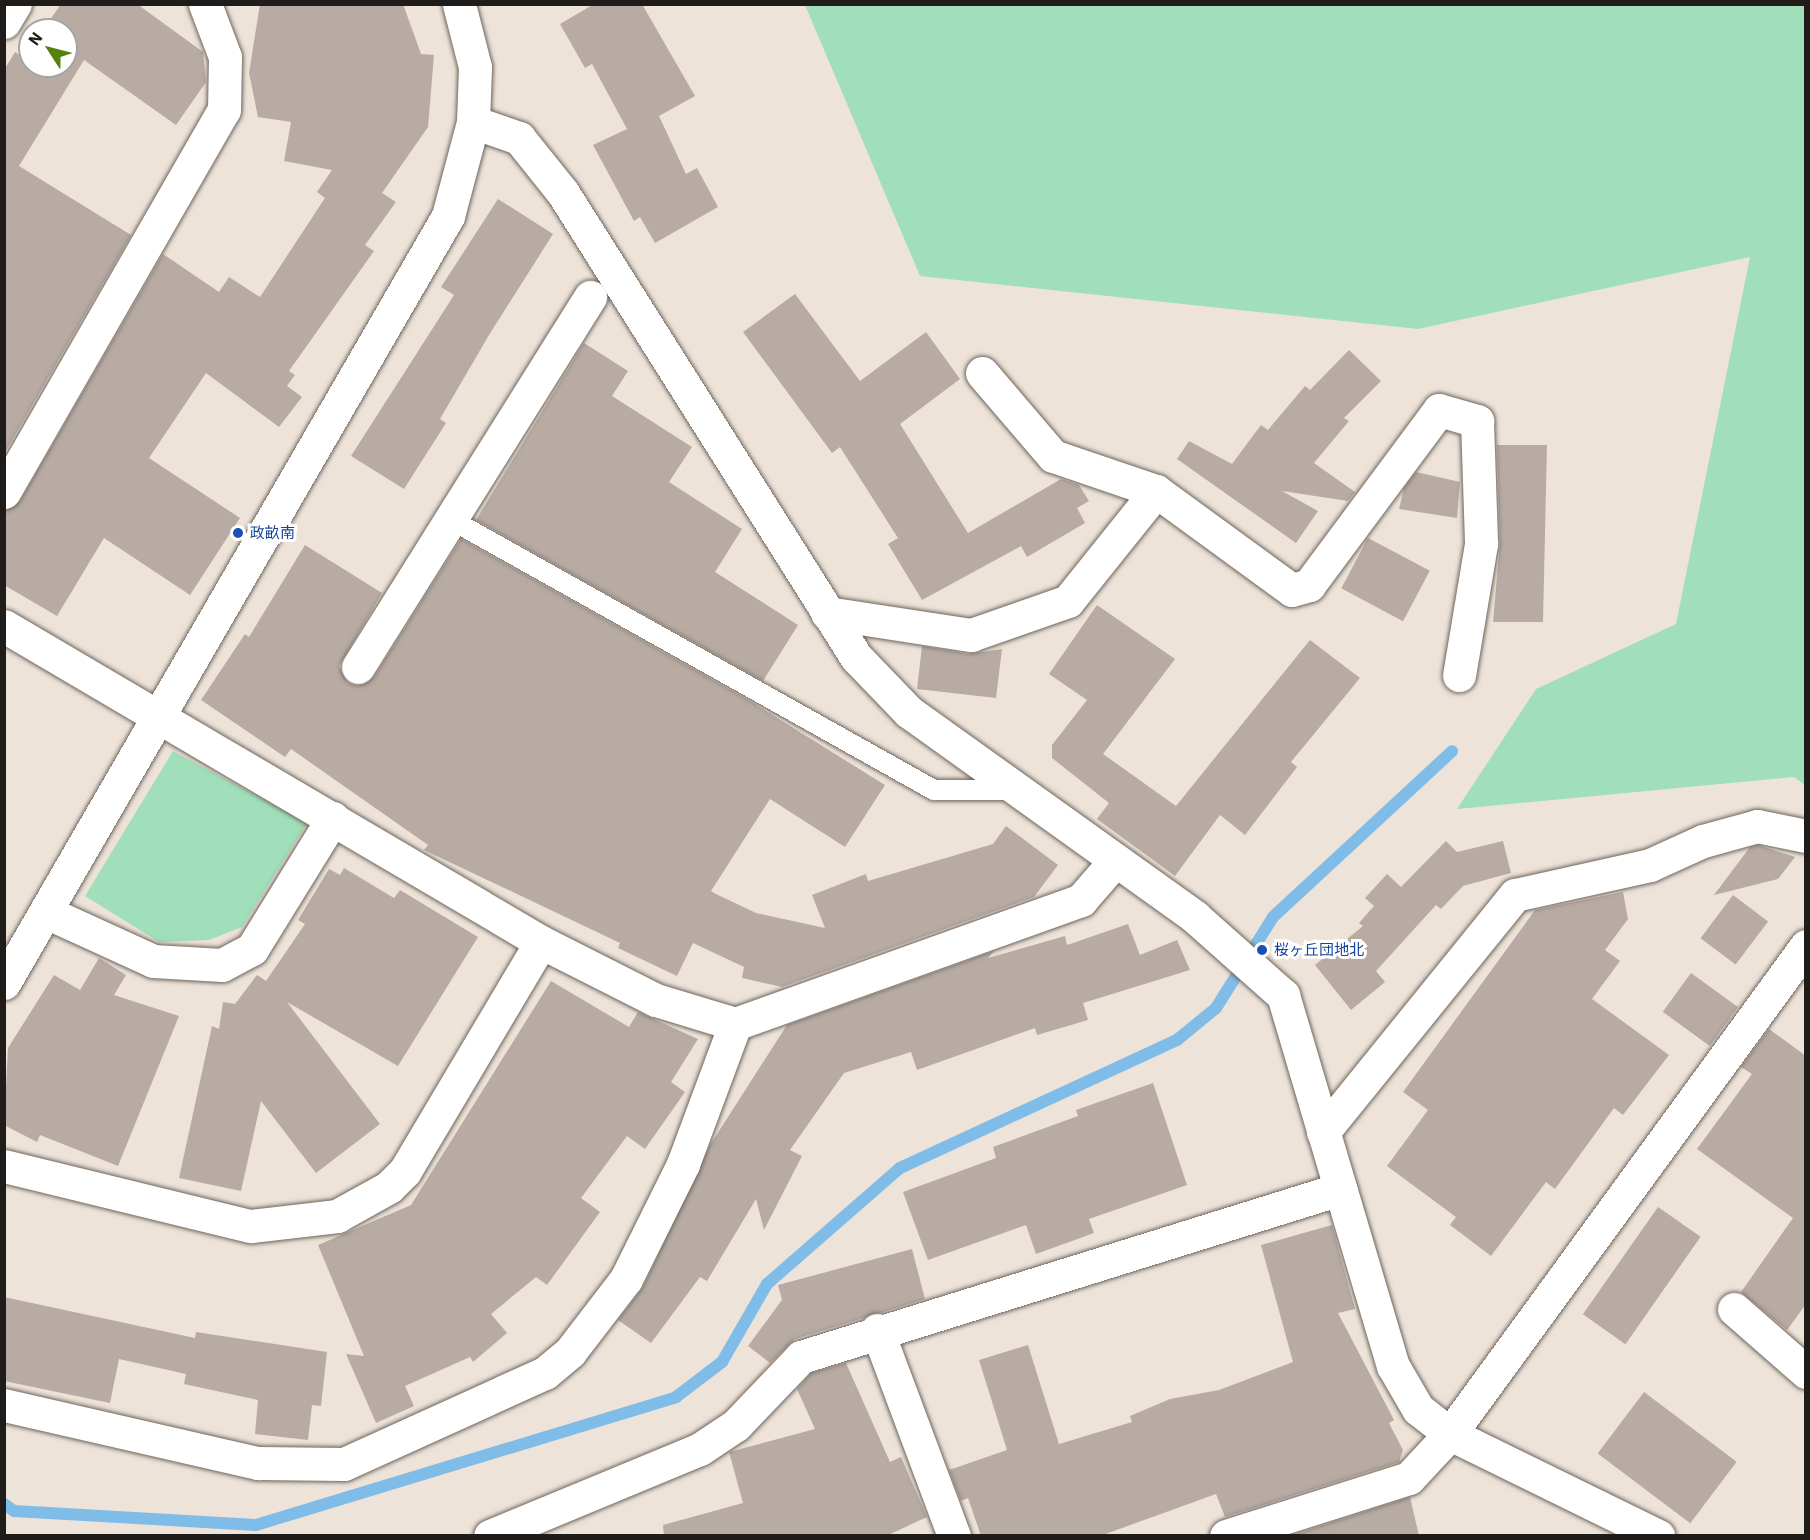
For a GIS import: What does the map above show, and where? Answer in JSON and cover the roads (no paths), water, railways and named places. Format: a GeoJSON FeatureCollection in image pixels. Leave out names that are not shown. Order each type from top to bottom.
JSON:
{"type":"FeatureCollection","features":[{"type":"Feature","properties":{"kind":"street"},"geometry":{"type":"LineString","coordinates":[[4,22],[15,4]]}},
{"type":"Feature","properties":{"kind":"street"},"geometry":{"type":"LineString","coordinates":[[4,492],[224,110],[225,57],[206,4]]}},
{"type":"Feature","properties":{"kind":"street"},"geometry":{"type":"LineString","coordinates":[[4,983],[448,216],[473,122],[475,67],[459,4]]}},
{"type":"Feature","properties":{"kind":"street"},"geometry":{"type":"LineString","coordinates":[[473,122],[519,138],[563,193],[856,657],[909,712],[1225,942],[1283,996],[1393,1366],[1418,1409],[1450,1434],[1658,1536]]}},
{"type":"Feature","properties":{"kind":"street"},"geometry":{"type":"LineString","coordinates":[[358,667],[590,297]]}},
{"type":"Feature","properties":{"kind":"street"},"geometry":{"type":"LineString","coordinates":[[982,373],[1053,456],[1156,490],[1292,591],[1309,585],[1439,410],[1477,421],[1481,544],[1459,675]]}},
{"type":"Feature","properties":{"kind":"street"},"geometry":{"type":"LineString","coordinates":[[827,613],[971,635],[1068,601],[1156,490]]}},
{"type":"Feature","properties":{"kind":"street"},"geometry":{"type":"LineString","coordinates":[[4,626],[160,714],[541,942],[656,1000],[735,1024],[1081,900],[1113,862]]}},
{"type":"Feature","properties":{"kind":"street"},"geometry":{"type":"LineString","coordinates":[[46,912],[153,961],[222,965],[252,949],[333,818]]}},
{"type":"Feature","properties":{"kind":"street"},"geometry":{"type":"LineString","coordinates":[[1323,1132],[1515,895],[1650,865],[1703,841],[1757,826],[1806,836]]}},
{"type":"Feature","properties":{"kind":"street"},"geometry":{"type":"LineString","coordinates":[[4,1166],[251,1226],[337,1216],[389,1187],[405,1171],[541,942]]}},
{"type":"Feature","properties":{"kind":"street"},"geometry":{"type":"LineString","coordinates":[[1226,1536],[1409,1478],[1450,1434],[1806,946]]}},
{"type":"Feature","properties":{"kind":"street"},"geometry":{"type":"LineString","coordinates":[[4,1405],[258,1463],[344,1464],[545,1373],[570,1352],[626,1278],[683,1164],[735,1024]]}},
{"type":"Feature","properties":{"kind":"street"},"geometry":{"type":"LineString","coordinates":[[490,1536],[700,1449],[736,1425],[801,1358],[877,1330],[1340,1190]]}},
{"type":"Feature","properties":{"kind":"street"},"geometry":{"type":"LineString","coordinates":[[1734,1309],[1806,1372]]}},
{"type":"Feature","properties":{"kind":"street"},"geometry":{"type":"LineString","coordinates":[[877,1330],[954,1536]]}},
{"type":"Feature","properties":{"kind":"lane"},"geometry":{"type":"LineString","coordinates":[[450,519],[934,790],[1015,790]]}},
{"type":"Feature","properties":{"kind":"waterway"},"geometry":{"type":"LineString","coordinates":[[4,1504],[14,1511],[256,1525],[676,1397],[722,1362],[767,1284],[900,1168],[1177,1040],[1216,1008],[1273,917],[1452,751]]}},
{"type":"Feature","properties":{"kind":"place","name":"政畝南"},"geometry":{"type":"Point","coordinates":[238,533]}},
{"type":"Feature","properties":{"kind":"place","name":"桜ヶ丘団地北"},"geometry":{"type":"Point","coordinates":[1262,950]}}]}
